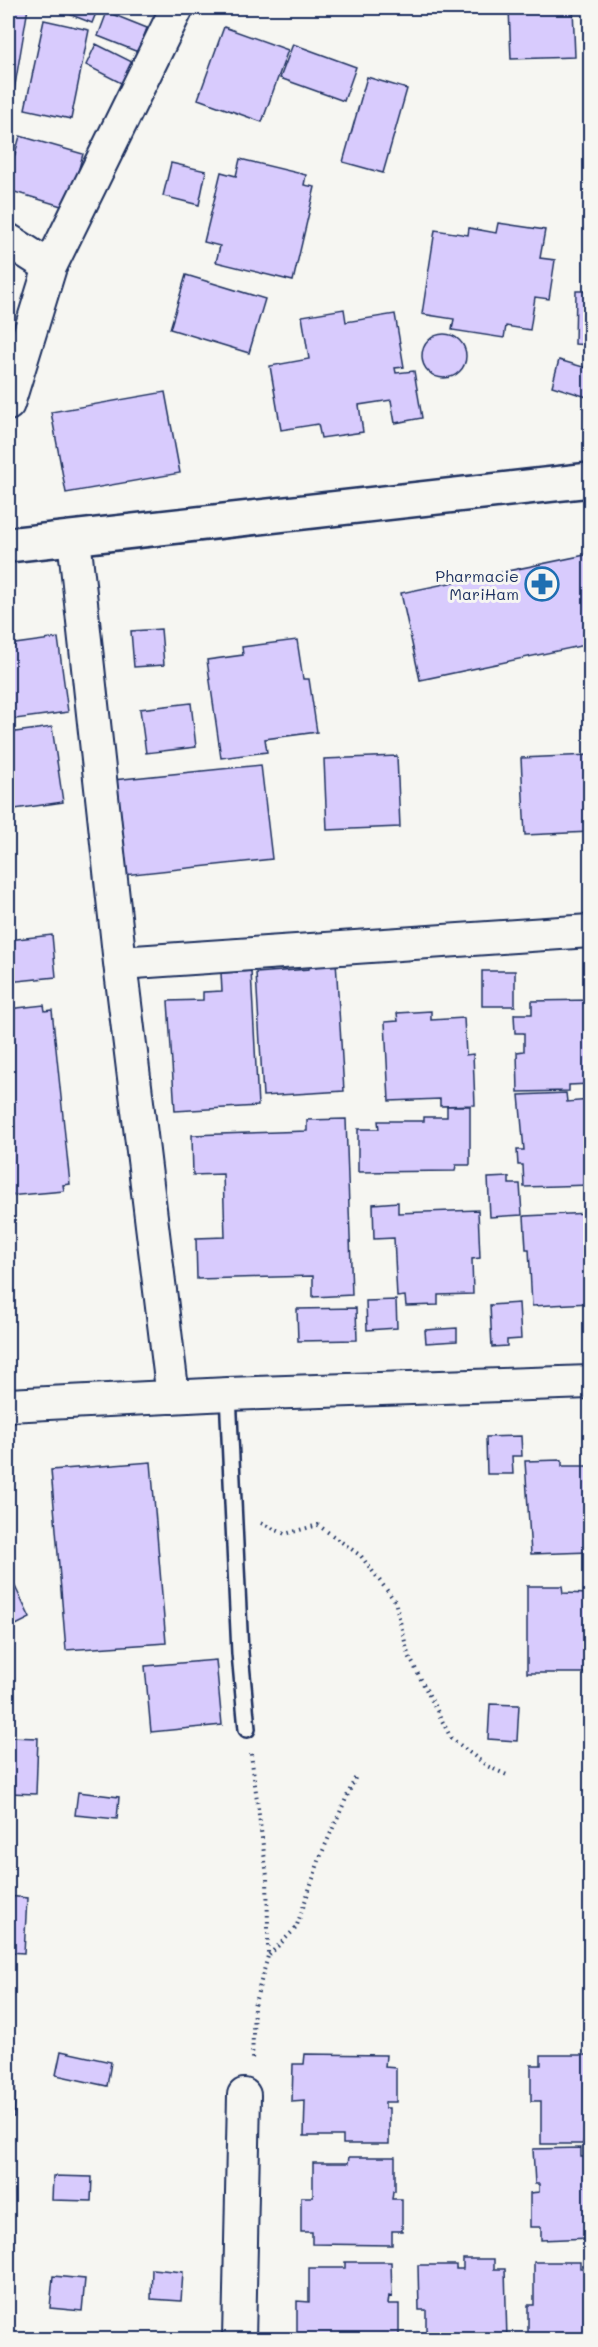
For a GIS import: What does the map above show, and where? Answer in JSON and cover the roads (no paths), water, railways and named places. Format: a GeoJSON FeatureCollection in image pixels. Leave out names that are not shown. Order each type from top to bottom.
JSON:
{"type":"FeatureCollection","features":[{"type":"Feature","properties":{"kind":"street"},"geometry":{"type":"LineString","coordinates":[[8,404],[50,267],[177,8]]}},
{"type":"Feature","properties":{"kind":"street"},"geometry":{"type":"LineString","coordinates":[[8,240],[50,267]]}},
{"type":"Feature","properties":{"kind":"street"},"geometry":{"type":"LineString","coordinates":[[8,545],[591,480]]}},
{"type":"Feature","properties":{"kind":"street"},"geometry":{"type":"LineString","coordinates":[[74,538],[120,963],[173,1397]]}},
{"type":"Feature","properties":{"kind":"street"},"geometry":{"type":"LineString","coordinates":[[120,963],[591,931]]}},
{"type":"Feature","properties":{"kind":"street"},"geometry":{"type":"LineString","coordinates":[[8,1405],[228,1394],[591,1382]]}},
{"type":"Feature","properties":{"kind":"street"},"geometry":{"type":"LineString","coordinates":[[239,2340],[244,2096]]}},
{"type":"Feature","properties":{"kind":"lane"},"geometry":{"type":"LineString","coordinates":[[228,1394],[240,1653],[247,1729]]}},
{"type":"Feature","properties":{"kind":"place","name":"Pharmacie MariHam"},"geometry":{"type":"Point","coordinates":[542,584]}}]}
